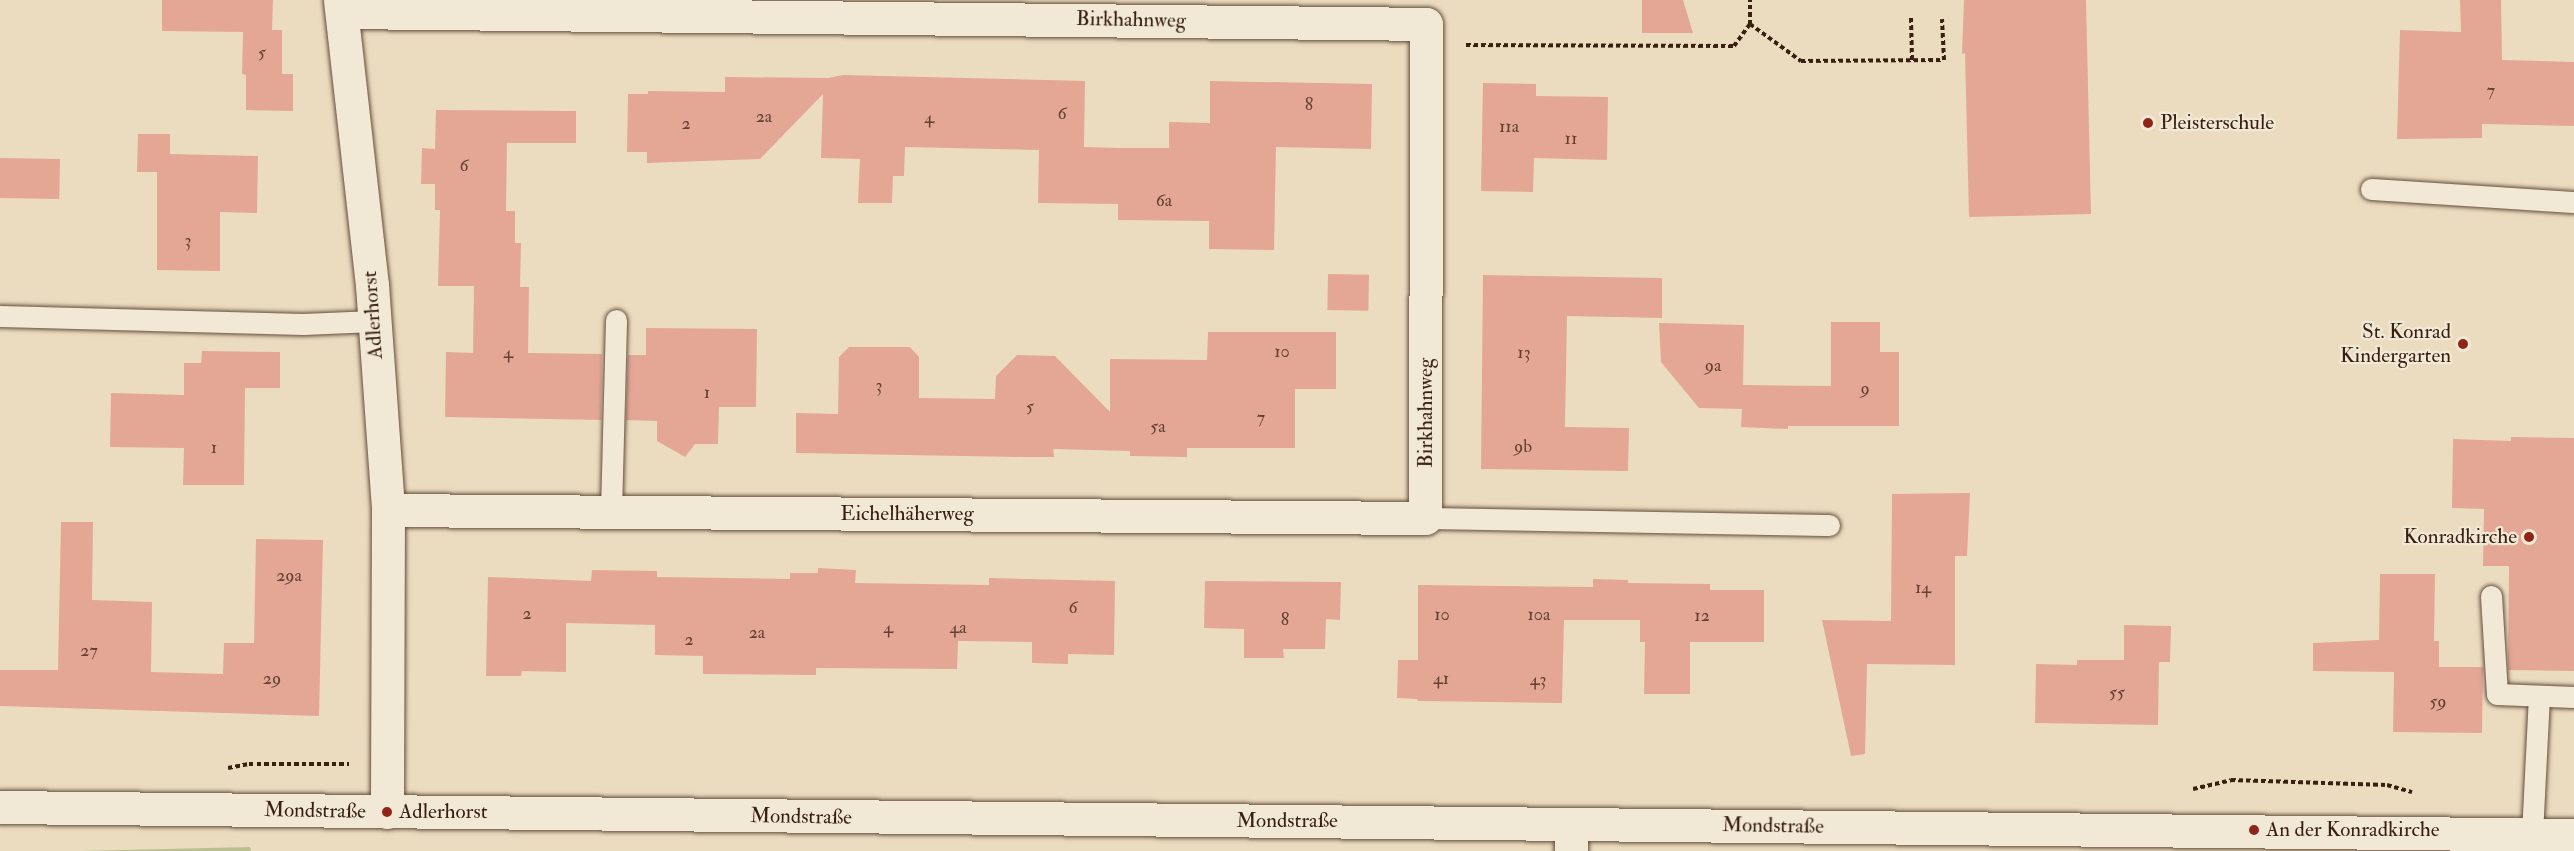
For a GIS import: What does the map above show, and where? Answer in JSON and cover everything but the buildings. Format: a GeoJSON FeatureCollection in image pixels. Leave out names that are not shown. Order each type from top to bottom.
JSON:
{"type":"FeatureCollection","features":[{"type":"Feature","properties":{"kind":"street","name":"Birkhahnweg"},"geometry":{"type":"LineString","coordinates":[[341,6],[1426,24],[1425,518]]}},
{"type":"Feature","properties":{"kind":"street","name":"Adlerhorst"},"geometry":{"type":"LineString","coordinates":[[341,6],[374,321],[388,510],[387,812]]}},
{"type":"Feature","properties":{"kind":"street","name":"Eichelhäherweg"},"geometry":{"type":"LineString","coordinates":[[388,510],[1425,518]]}},
{"type":"Feature","properties":{"kind":"street","name":"Mondstraße"},"geometry":{"type":"LineString","coordinates":[[0,807],[387,812],[1571,837],[2574,835]]}},
{"type":"Feature","properties":{"kind":"lane"},"geometry":{"type":"LineString","coordinates":[[2371,189],[2574,202]]}},
{"type":"Feature","properties":{"kind":"lane"},"geometry":{"type":"LineString","coordinates":[[0,316],[303,324],[374,321]]}},
{"type":"Feature","properties":{"kind":"lane"},"geometry":{"type":"LineString","coordinates":[[610,512],[616,320]]}},
{"type":"Feature","properties":{"kind":"lane"},"geometry":{"type":"LineString","coordinates":[[1425,518],[1828,525]]}},
{"type":"Feature","properties":{"kind":"lane"},"geometry":{"type":"LineString","coordinates":[[2491,596],[2497,694],[2574,697]]}},
{"type":"Feature","properties":{"kind":"lane"},"geometry":{"type":"LineString","coordinates":[[2532,834],[2539,696]]}},
{"type":"Feature","properties":{"kind":"path"},"geometry":{"type":"LineString","coordinates":[[1426,24],[1447,45],[1734,46],[1750,24],[1750,0]]}},
{"type":"Feature","properties":{"kind":"path"},"geometry":{"type":"LineString","coordinates":[[1911,18],[1912,60]]}},
{"type":"Feature","properties":{"kind":"path"},"geometry":{"type":"LineString","coordinates":[[1750,24],[1801,61],[1944,60],[1942,19]]}},
{"type":"Feature","properties":{"kind":"green space"},"geometry":{"type":"Polygon","coordinates":[[[250,847],[251,851],[80,851],[250,847]]]}},
{"type":"Feature","properties":{"kind":"place","name":"Pleisterschule"},"geometry":{"type":"Point","coordinates":[2148,123]}},
{"type":"Feature","properties":{"kind":"place","name":"St. Konrad Kindergarten"},"geometry":{"type":"Point","coordinates":[2463,344]}},
{"type":"Feature","properties":{"kind":"place","name":"Konradkirche"},"geometry":{"type":"Point","coordinates":[2529,537]}},
{"type":"Feature","properties":{"kind":"place","name":"Adlerhorst"},"geometry":{"type":"Point","coordinates":[387,812]}},
{"type":"Feature","properties":{"kind":"place","name":"An der Konradkirche"},"geometry":{"type":"Point","coordinates":[2254,830]}}]}
